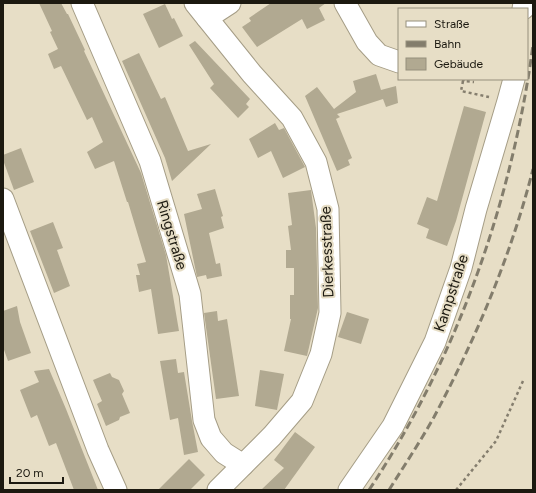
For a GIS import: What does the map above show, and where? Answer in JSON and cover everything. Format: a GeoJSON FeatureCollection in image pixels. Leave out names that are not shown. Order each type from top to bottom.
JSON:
{"type":"FeatureCollection","features":[{"type":"Feature","properties":{"kind":"street","name":"Ringstraße"},"geometry":{"type":"LineString","coordinates":[[82,3],[150,161],[190,294],[204,420],[211,438],[224,453],[243,465]]}},
{"type":"Feature","properties":{"kind":"street","name":"Dierkesstraße"},"geometry":{"type":"LineString","coordinates":[[218,490],[272,436],[302,401],[321,354],[330,313],[328,209],[316,162],[292,118],[252,74],[201,11],[230,3]]}},
{"type":"Feature","properties":{"kind":"street"},"geometry":{"type":"LineString","coordinates":[[345,3],[367,42],[380,55],[398,62]]}},
{"type":"Feature","properties":{"kind":"street","name":"Kampstraße"},"geometry":{"type":"LineString","coordinates":[[349,490],[393,426],[435,342],[461,268],[476,209],[514,80]]}},
{"type":"Feature","properties":{"kind":"street"},"geometry":{"type":"LineString","coordinates":[[3,199],[98,450],[116,490]]}},
{"type":"Feature","properties":{"kind":"path"},"geometry":{"type":"LineString","coordinates":[[474,82],[464,80],[461,91],[508,101]]}},
{"type":"Feature","properties":{"kind":"path"},"geometry":{"type":"LineString","coordinates":[[456,490],[496,441],[523,381]]}},
{"type":"Feature","properties":{"kind":"building"},"geometry":{"type":"Polygon","coordinates":[[[39,3],[61,3],[68,14],[141,173],[166,255],[179,331],[158,334],[151,289],[139,292],[136,275],[140,275],[137,264],[146,262],[114,161],[95,169],[87,152],[103,142],[92,117],[87,120],[61,66],[54,69],[48,54],[58,49],[50,32],[52,31],[39,3]]]}},
{"type":"Feature","properties":{"kind":"building"},"geometry":{"type":"Polygon","coordinates":[[[271,3],[326,3],[319,8],[325,20],[307,29],[302,19],[257,47],[242,27],[251,21],[249,18],[271,3]]]}},
{"type":"Feature","properties":{"kind":"building"},"geometry":{"type":"Polygon","coordinates":[[[165,4],[172,19],[174,18],[183,36],[159,48],[143,14],[165,4]]]}},
{"type":"Feature","properties":{"kind":"building"},"geometry":{"type":"Polygon","coordinates":[[[195,41],[250,99],[246,104],[249,107],[238,118],[210,88],[214,84],[189,45],[195,41]]]}},
{"type":"Feature","properties":{"kind":"building"},"geometry":{"type":"Polygon","coordinates":[[[139,53],[161,99],[165,97],[188,151],[211,144],[172,181],[165,158],[122,61],[139,53]]]}},
{"type":"Feature","properties":{"kind":"building"},"geometry":{"type":"Polygon","coordinates":[[[376,74],[381,90],[396,86],[398,103],[386,107],[383,99],[337,114],[340,117],[336,119],[352,158],[348,160],[350,165],[337,171],[305,96],[317,87],[334,109],[356,92],[353,81],[376,74]]]}},
{"type":"Feature","properties":{"kind":"building"},"geometry":{"type":"Polygon","coordinates":[[[464,106],[486,112],[456,221],[447,246],[426,238],[429,229],[417,224],[427,197],[437,201],[464,106]]]}},
{"type":"Feature","properties":{"kind":"building"},"geometry":{"type":"Polygon","coordinates":[[[275,123],[279,130],[284,128],[305,167],[283,178],[271,151],[258,158],[249,139],[275,123]]]}},
{"type":"Feature","properties":{"kind":"building"},"geometry":{"type":"Polygon","coordinates":[[[21,148],[34,182],[14,190],[3,160],[3,155],[21,148]]]}},
{"type":"Feature","properties":{"kind":"building"},"geometry":{"type":"Polygon","coordinates":[[[215,189],[223,216],[221,217],[224,228],[209,233],[216,264],[220,263],[222,276],[207,279],[206,275],[197,277],[184,214],[202,209],[197,194],[215,189]]]}},
{"type":"Feature","properties":{"kind":"building"},"geometry":{"type":"Polygon","coordinates":[[[311,190],[316,228],[318,308],[307,356],[284,351],[291,319],[290,295],[294,295],[294,268],[286,268],[286,250],[291,250],[288,226],[292,225],[288,193],[311,190]]]}},
{"type":"Feature","properties":{"kind":"building"},"geometry":{"type":"Polygon","coordinates":[[[53,222],[63,248],[57,250],[70,286],[54,293],[30,231],[53,222]]]}},
{"type":"Feature","properties":{"kind":"building"},"geometry":{"type":"Polygon","coordinates":[[[17,306],[20,322],[31,353],[8,361],[3,347],[3,311],[17,306]]]}},
{"type":"Feature","properties":{"kind":"building"},"geometry":{"type":"Polygon","coordinates":[[[217,311],[218,321],[227,319],[239,396],[216,399],[204,313],[217,311]]]}},
{"type":"Feature","properties":{"kind":"building"},"geometry":{"type":"Polygon","coordinates":[[[347,312],[369,319],[361,344],[338,337],[347,312]]]}},
{"type":"Feature","properties":{"kind":"building"},"geometry":{"type":"Polygon","coordinates":[[[176,359],[178,373],[184,372],[198,452],[184,455],[178,418],[170,420],[160,361],[176,359]]]}},
{"type":"Feature","properties":{"kind":"building"},"geometry":{"type":"Polygon","coordinates":[[[49,369],[98,490],[74,490],[56,443],[49,446],[37,415],[31,418],[20,390],[39,382],[34,371],[49,369]]]}},
{"type":"Feature","properties":{"kind":"building"},"geometry":{"type":"Polygon","coordinates":[[[260,370],[284,374],[277,410],[255,406],[260,370]]]}},
{"type":"Feature","properties":{"kind":"building"},"geometry":{"type":"Polygon","coordinates":[[[110,373],[112,377],[119,380],[124,391],[122,394],[130,413],[120,417],[119,420],[106,426],[97,404],[102,401],[93,380],[110,373]]]}},
{"type":"Feature","properties":{"kind":"building"},"geometry":{"type":"Polygon","coordinates":[[[295,432],[315,447],[284,490],[261,490],[284,468],[274,460],[295,432]]]}},
{"type":"Feature","properties":{"kind":"building"},"geometry":{"type":"Polygon","coordinates":[[[189,459],[205,475],[190,490],[158,490],[189,459]]]}},
{"type":"Feature","properties":{"kind":"railway"},"geometry":{"type":"LineString","coordinates":[[528,78],[533,45]]}},
{"type":"Feature","properties":{"kind":"railway"},"geometry":{"type":"LineString","coordinates":[[369,490],[429,387],[454,333],[476,277],[495,220],[511,162],[528,80]]}},
{"type":"Feature","properties":{"kind":"railway"},"geometry":{"type":"LineString","coordinates":[[389,490],[434,417],[478,327],[503,265],[533,169]]}}]}
